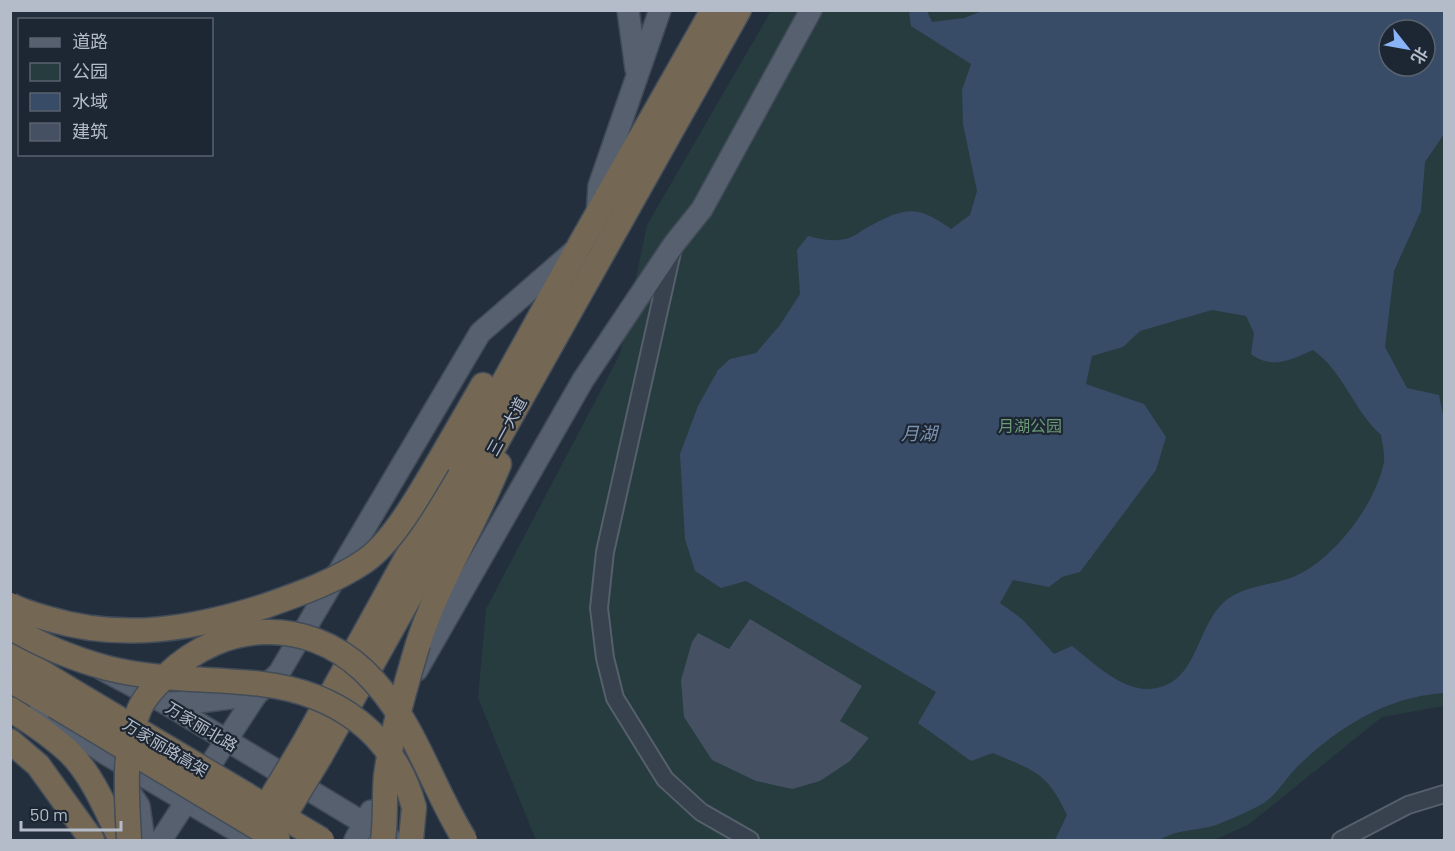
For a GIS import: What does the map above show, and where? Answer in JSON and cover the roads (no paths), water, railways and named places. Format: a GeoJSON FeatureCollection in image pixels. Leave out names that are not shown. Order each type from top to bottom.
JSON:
{"type":"FeatureCollection","features":[{"type":"Feature","properties":{"kind":"highway","name":"三一大道"},"geometry":{"type":"LineString","coordinates":[[270,840],[312,750],[550,298],[713,10]]}},
{"type":"Feature","properties":{"kind":"highway","name":"三一大道"},"geometry":{"type":"LineString","coordinates":[[245,840],[312,750],[540,365],[739,10]]}},
{"type":"Feature","properties":{"kind":"highway"},"geometry":{"type":"LineString","coordinates":[[10,605],[64,623],[97,629],[156,631],[213,621],[305,592],[366,560],[408,514],[515,332],[550,298]]}},
{"type":"Feature","properties":{"kind":"highway"},"geometry":{"type":"LineString","coordinates":[[383,840],[386,822],[386,779],[391,747],[427,616],[447,572],[481,509],[540,365]]}},
{"type":"Feature","properties":{"kind":"highway"},"geometry":{"type":"LineString","coordinates":[[10,627],[60,652],[108,668],[192,681],[261,684],[315,696],[340,708],[378,739],[407,780],[414,807],[410,840]]}},
{"type":"Feature","properties":{"kind":"highway"},"geometry":{"type":"LineString","coordinates":[[129,840],[127,773],[132,729],[140,708],[160,681],[182,660],[205,647],[240,634],[264,630],[298,635],[328,646],[363,670],[412,732],[453,820],[465,840]]}},
{"type":"Feature","properties":{"kind":"highway","name":"万家丽路高架"},"geometry":{"type":"LineString","coordinates":[[10,653],[322,840]]}},
{"type":"Feature","properties":{"kind":"highway","name":"万家丽路高架"},"geometry":{"type":"LineString","coordinates":[[10,680],[278,840]]}},
{"type":"Feature","properties":{"kind":"highway"},"geometry":{"type":"LineString","coordinates":[[10,709],[32,722],[71,754],[93,787],[122,840]]}},
{"type":"Feature","properties":{"kind":"highway"},"geometry":{"type":"LineString","coordinates":[[10,741],[38,765],[92,840]]}},
{"type":"Feature","properties":{"kind":"main road"},"geometry":{"type":"LineString","coordinates":[[628,10],[637,76]]}},
{"type":"Feature","properties":{"kind":"main road"},"geometry":{"type":"LineString","coordinates":[[597,218],[599,186],[660,10]]}},
{"type":"Feature","properties":{"kind":"main road"},"geometry":{"type":"LineString","coordinates":[[410,840],[392,808],[388,782],[389,752],[409,685],[583,380],[674,244],[702,209],[810,10]]}},
{"type":"Feature","properties":{"kind":"main road"},"geometry":{"type":"LineString","coordinates":[[161,840],[256,695],[279,673],[480,333],[578,248]]}},
{"type":"Feature","properties":{"kind":"main road","name":"万家丽北路"},"geometry":{"type":"LineString","coordinates":[[10,614],[226,740],[360,832],[392,840]]}},
{"type":"Feature","properties":{"kind":"main road"},"geometry":{"type":"LineString","coordinates":[[10,690],[106,754],[252,840]]}},
{"type":"Feature","properties":{"kind":"main road"},"geometry":{"type":"LineString","coordinates":[[165,703],[200,702],[256,695]]}},
{"type":"Feature","properties":{"kind":"main road"},"geometry":{"type":"LineString","coordinates":[[106,754],[139,807],[144,840]]}},
{"type":"Feature","properties":{"kind":"main road"},"geometry":{"type":"LineString","coordinates":[[360,832],[388,782]]}},
{"type":"Feature","properties":{"kind":"street"},"geometry":{"type":"LineString","coordinates":[[674,244],[606,552],[599,608],[605,658],[615,698],[666,779],[700,812],[750,840]]}},
{"type":"Feature","properties":{"kind":"street"},"geometry":{"type":"LineString","coordinates":[[1341,840],[1408,805],[1444,794]]}},
{"type":"Feature","properties":{"kind":"water","name":"月湖"},"geometry":{"type":"Polygon","coordinates":[[[909,11],[927,11],[932,22],[964,18],[982,11],[1444,11],[1444,134],[1425,162],[1421,211],[1394,271],[1385,347],[1407,388],[1439,395],[1444,419],[1444,693],[1402,701],[1364,716],[1313,752],[1267,801],[1216,825],[1180,832],[1160,840],[1055,840],[1067,815],[1046,781],[1030,769],[993,753],[971,761],[918,723],[936,692],[746,581],[721,588],[695,571],[685,539],[680,454],[698,406],[718,370],[730,359],[756,353],[780,325],[800,294],[797,250],[808,236],[831,240],[848,238],[899,213],[909,211],[928,215],[951,229],[970,215],[977,191],[963,124],[962,90],[971,64],[911,26],[909,11]],[[1212,310],[1140,331],[1123,347],[1092,356],[1086,384],[1144,404],[1166,437],[1156,470],[1080,572],[1062,577],[1049,587],[1013,580],[1000,603],[1022,619],[1054,654],[1072,646],[1103,671],[1126,684],[1151,689],[1164,686],[1184,671],[1209,623],[1224,602],[1240,592],[1293,577],[1308,569],[1337,545],[1362,513],[1372,495],[1384,462],[1381,435],[1363,415],[1341,380],[1313,350],[1282,362],[1267,362],[1251,354],[1254,333],[1246,316],[1212,310]]]}},
{"type":"Feature","properties":{"kind":"park label","name":"月湖公园"},"geometry":{"type":"Point","coordinates":[1030,425]}}]}
